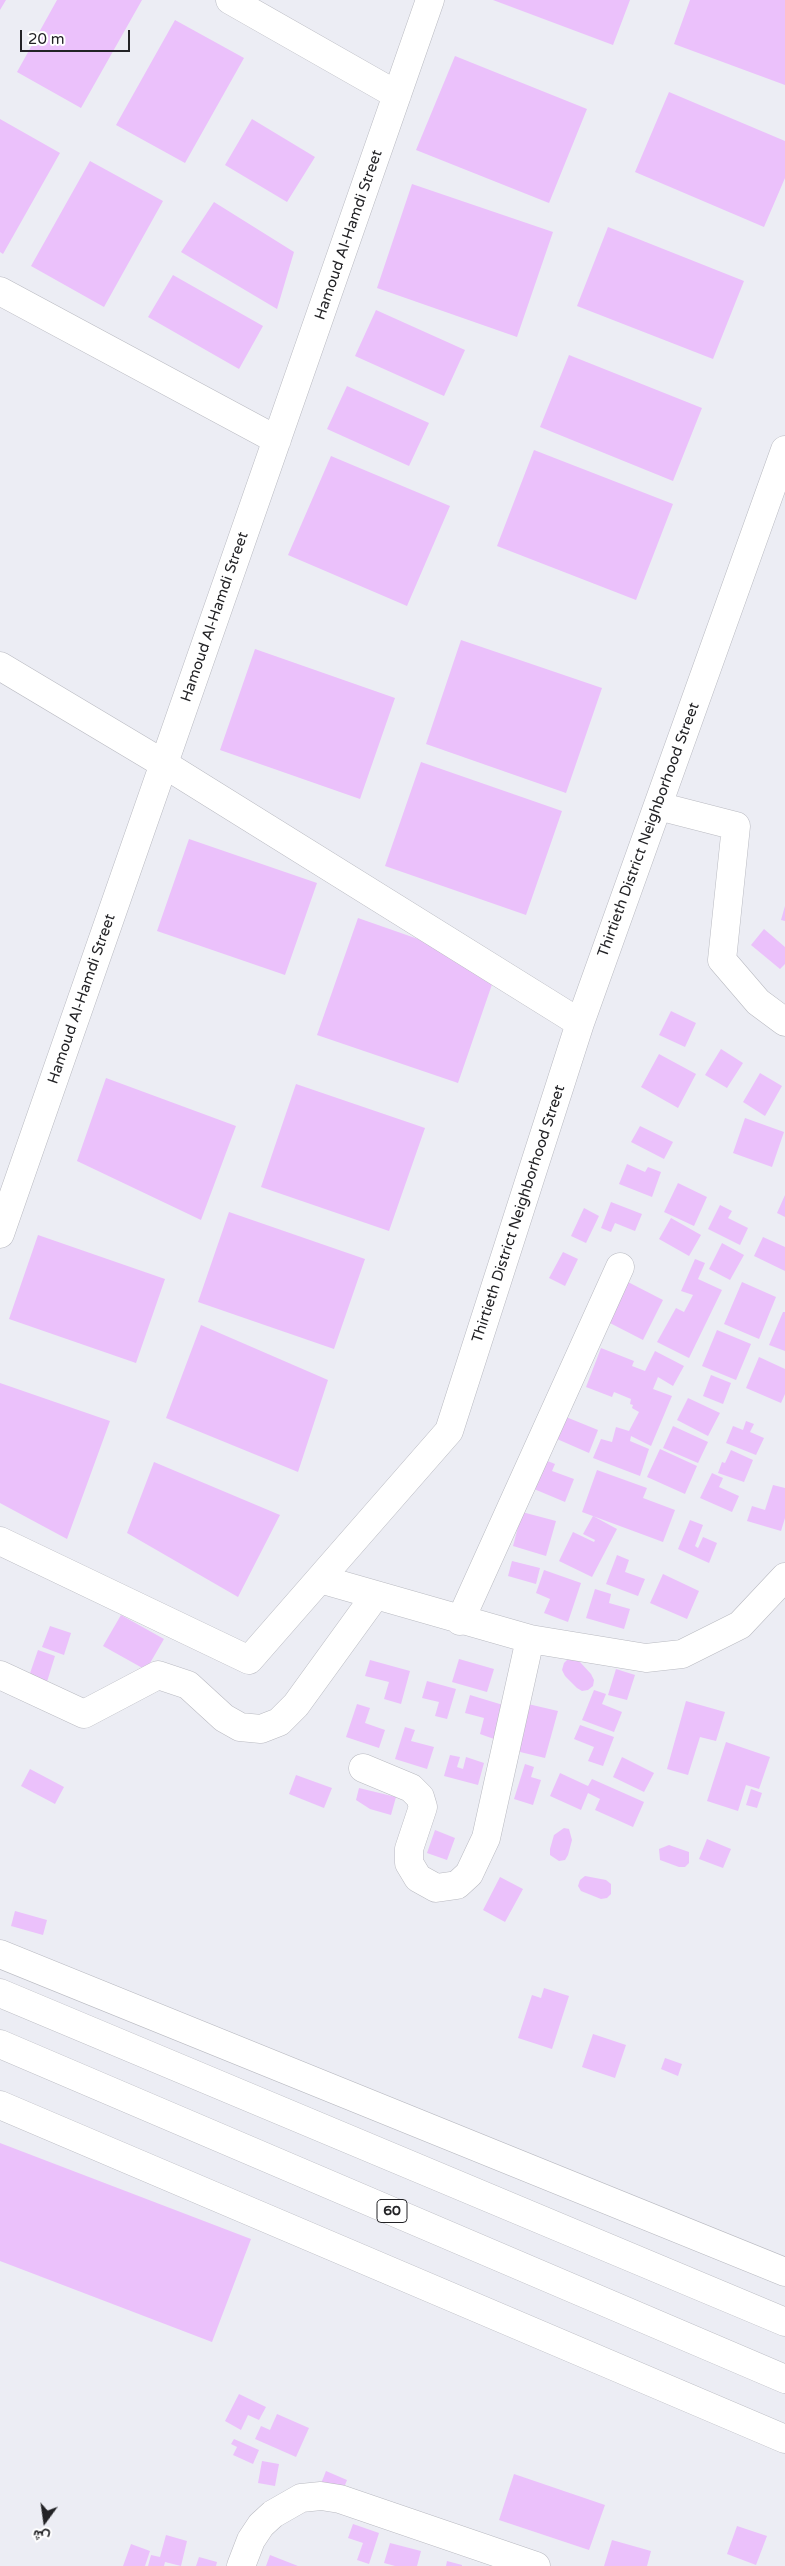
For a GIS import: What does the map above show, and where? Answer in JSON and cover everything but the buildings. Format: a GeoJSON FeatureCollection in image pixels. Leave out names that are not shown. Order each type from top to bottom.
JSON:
{"type":"FeatureCollection","features":[{"type":"Feature","properties":{"kind":"street"},"geometry":{"type":"LineString","coordinates":[[230,0],[397,95]]}},
{"type":"Feature","properties":{"kind":"street","name":"Hamoud Al-Hamdi Street"},"geometry":{"type":"LineString","coordinates":[[0,1234],[430,0]]}},
{"type":"Feature","properties":{"kind":"street"},"geometry":{"type":"LineString","coordinates":[[0,291],[277,440]]}},
{"type":"Feature","properties":{"kind":"street","name":"Thirtieth District Neighborhood Street"},"geometry":{"type":"LineString","coordinates":[[0,1541],[249,1660],[449,1431],[580,1023],[785,450]]}},
{"type":"Feature","properties":{"kind":"street"},"geometry":{"type":"LineString","coordinates":[[0,666],[164,764],[580,1023]]}},
{"type":"Feature","properties":{"kind":"street"},"geometry":{"type":"LineString","coordinates":[[658,806],[736,826],[722,960],[758,1002],[785,1022]]}},
{"type":"Feature","properties":{"kind":"street"},"geometry":{"type":"LineString","coordinates":[[460,1621],[620,1267]]}},
{"type":"Feature","properties":{"kind":"street"},"geometry":{"type":"LineString","coordinates":[[320,1579],[460,1621],[530,1639],[646,1658],[682,1654],[740,1625],[785,1577]]}},
{"type":"Feature","properties":{"kind":"street"},"geometry":{"type":"LineString","coordinates":[[0,1675],[84,1714],[158,1675],[188,1685],[224,1718],[240,1727],[261,1729],[280,1722],[296,1705],[375,1596]]}},
{"type":"Feature","properties":{"kind":"street"},"geometry":{"type":"LineString","coordinates":[[363,1768],[411,1788],[420,1797],[423,1807],[409,1849],[409,1864],[418,1878],[436,1888],[457,1885],[469,1874],[486,1838],[530,1639]]}},
{"type":"Feature","properties":{"kind":"street"},"geometry":{"type":"LineString","coordinates":[[0,1954],[785,2272]]}},
{"type":"Feature","properties":{"kind":"street"},"geometry":{"type":"LineString","coordinates":[[0,1993],[785,2322]]}},
{"type":"Feature","properties":{"kind":"street","name":"60"},"geometry":{"type":"LineString","coordinates":[[0,2044],[785,2379]]}},
{"type":"Feature","properties":{"kind":"street"},"geometry":{"type":"LineString","coordinates":[[0,2105],[785,2439]]}},
{"type":"Feature","properties":{"kind":"street"},"geometry":{"type":"LineString","coordinates":[[241,2566],[251,2540],[260,2525],[272,2514],[302,2498],[321,2496],[340,2499],[536,2566]]}}]}
